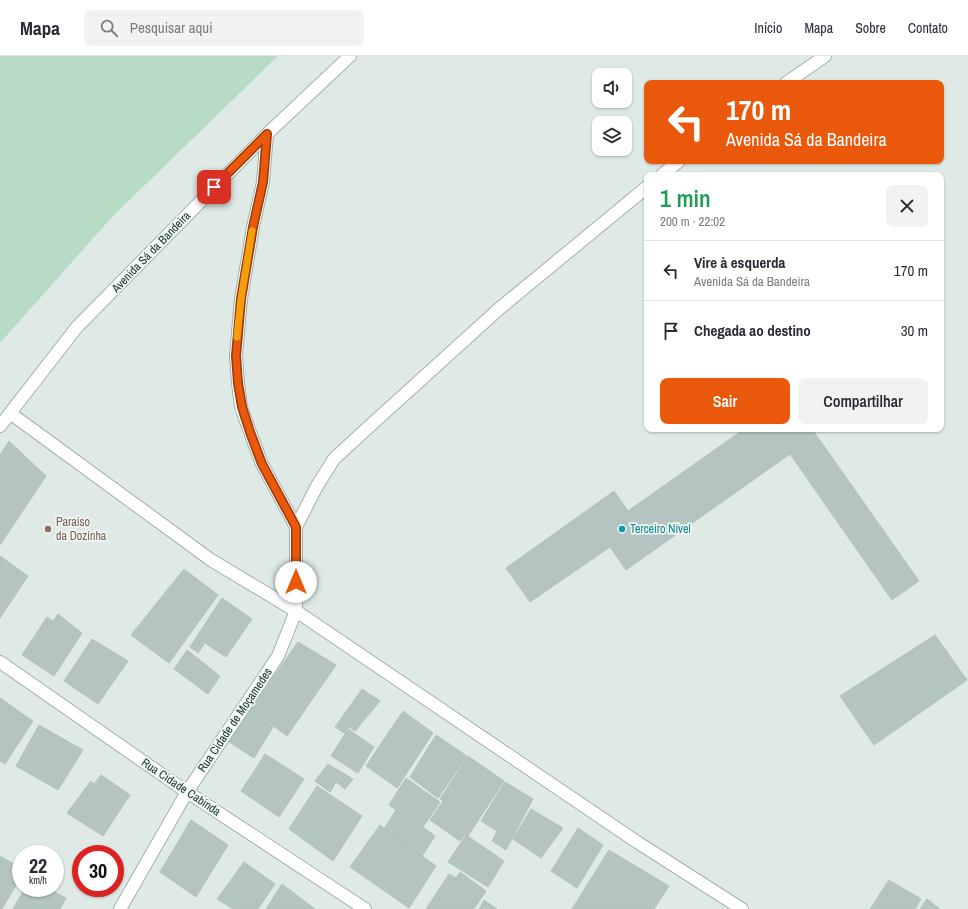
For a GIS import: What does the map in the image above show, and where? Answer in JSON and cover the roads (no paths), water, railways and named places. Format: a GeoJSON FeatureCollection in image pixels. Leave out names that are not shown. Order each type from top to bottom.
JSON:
{"type":"FeatureCollection","features":[{"type":"Feature","properties":{"kind":"street","name":"Avenida Sá da Bandeira"},"geometry":{"type":"LineString","coordinates":[[0,426],[77,327],[267,134],[350,56]]}},
{"type":"Feature","properties":{"kind":"street"},"geometry":{"type":"LineString","coordinates":[[790,80],[825,56]]}},
{"type":"Feature","properties":{"kind":"street"},"geometry":{"type":"LineString","coordinates":[[267,134],[263,182],[253,227],[241,299],[236,356],[242,407],[250,432],[262,464],[296,527]]}},
{"type":"Feature","properties":{"kind":"street"},"geometry":{"type":"LineString","coordinates":[[666,172],[675,164]]}},
{"type":"Feature","properties":{"kind":"street"},"geometry":{"type":"LineString","coordinates":[[296,611],[296,527],[317,486],[334,459],[500,308],[644,189]]}},
{"type":"Feature","properties":{"kind":"street"},"geometry":{"type":"LineString","coordinates":[[10,412],[211,560],[296,611],[630,837],[742,909]]}},
{"type":"Feature","properties":{"kind":"street","name":"Rua Cidade de Moçamedes"},"geometry":{"type":"LineString","coordinates":[[120,909],[187,792],[278,656],[296,611]]}},
{"type":"Feature","properties":{"kind":"street","name":"Rua Cidade Cabinda"},"geometry":{"type":"LineString","coordinates":[[0,662],[187,792],[365,909]]}},
{"type":"Feature","properties":{"kind":"place","name":"Paraíso da Dozinha"},"geometry":{"type":"Point","coordinates":[48,529]}},
{"type":"Feature","properties":{"kind":"place","name":"Terceiro Nível"},"geometry":{"type":"Point","coordinates":[622,529]}}]}
